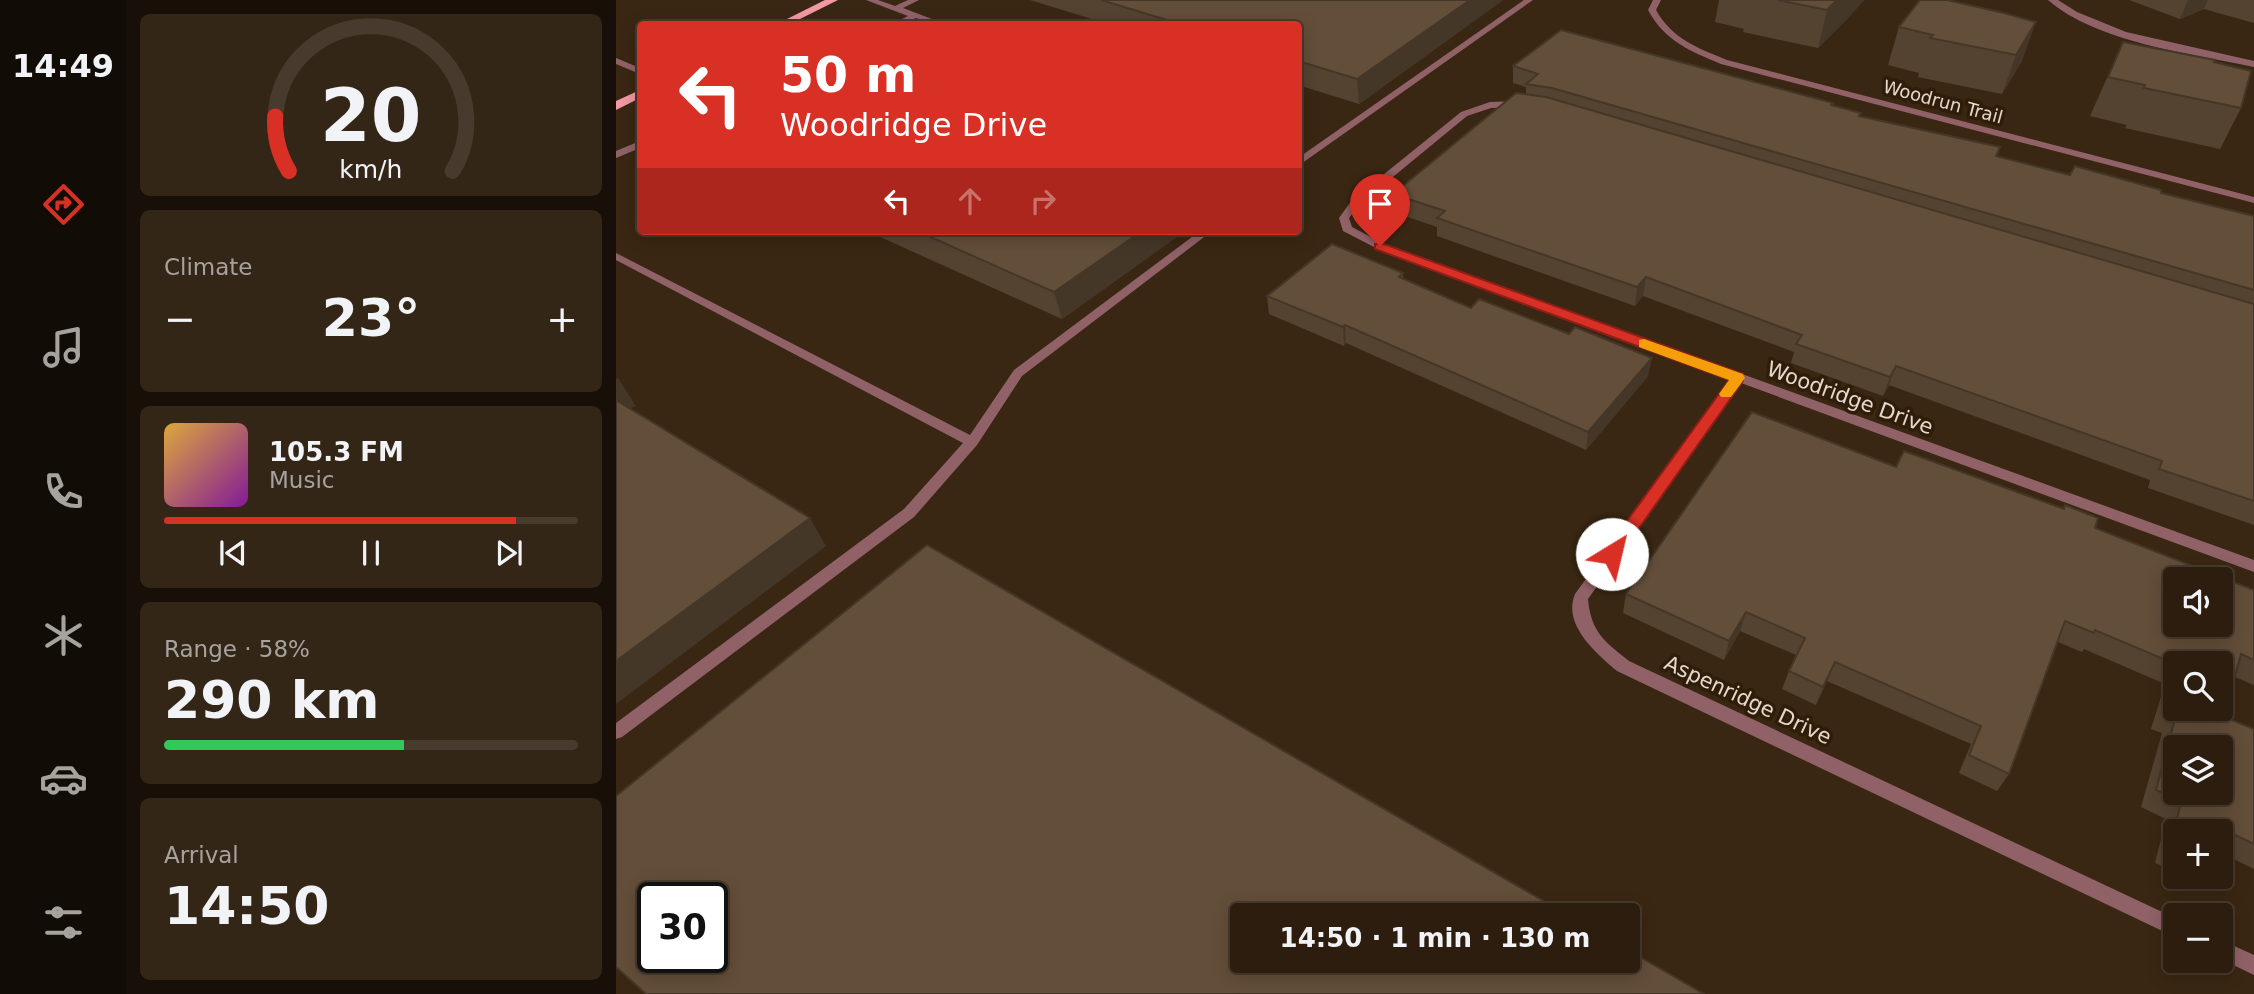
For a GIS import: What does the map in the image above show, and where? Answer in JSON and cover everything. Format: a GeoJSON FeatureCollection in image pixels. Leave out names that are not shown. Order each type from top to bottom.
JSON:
{"type":"FeatureCollection","features":[{"type":"Feature","properties":{"kind":"main road"},"geometry":{"type":"LineString","coordinates":[[788,21],[833,0]]}},
{"type":"Feature","properties":{"kind":"main road"},"geometry":{"type":"LineString","coordinates":[[616,106],[637,96]]}},
{"type":"Feature","properties":{"kind":"street"},"geometry":{"type":"LineString","coordinates":[[870,0],[933,21]]}},
{"type":"Feature","properties":{"kind":"street"},"geometry":{"type":"LineString","coordinates":[[896,9],[915,0]]}},
{"type":"Feature","properties":{"kind":"street"},"geometry":{"type":"LineString","coordinates":[[1302,160],[1529,0]]}},
{"type":"Feature","properties":{"kind":"street","name":"Woodrun Trail"},"geometry":{"type":"LineString","coordinates":[[1657,0],[1652,10],[1661,29],[1686,46],[1724,62],[2254,200]]}},
{"type":"Feature","properties":{"kind":"street"},"geometry":{"type":"LineString","coordinates":[[2052,0],[2077,16],[2119,33],[2254,64]]}},
{"type":"Feature","properties":{"kind":"street"},"geometry":{"type":"LineString","coordinates":[[903,21],[916,15]]}},
{"type":"Feature","properties":{"kind":"street"},"geometry":{"type":"LineString","coordinates":[[616,61],[637,70]]}},
{"type":"Feature","properties":{"kind":"street","name":"Woodridge Drive"},"geometry":{"type":"LineString","coordinates":[[1527,106],[1490,105],[1464,114],[1356,202],[1344,218],[1347,229],[1359,238],[2254,566]]}},
{"type":"Feature","properties":{"kind":"street"},"geometry":{"type":"LineString","coordinates":[[616,155],[637,145]]}},
{"type":"Feature","properties":{"kind":"street"},"geometry":{"type":"LineString","coordinates":[[1302,151],[1310,154]]}},
{"type":"Feature","properties":{"kind":"street"},"geometry":{"type":"LineString","coordinates":[[616,732],[909,513],[972,442],[1018,373],[1202,235]]}},
{"type":"Feature","properties":{"kind":"street"},"geometry":{"type":"LineString","coordinates":[[616,256],[972,442]]}},
{"type":"Feature","properties":{"kind":"street","name":"Aspenridge Drive"},"geometry":{"type":"LineString","coordinates":[[1738,378],[1580,598],[1581,624],[1598,646],[1636,672],[2163,922]]}},
{"type":"Feature","properties":{"kind":"street"},"geometry":{"type":"LineString","coordinates":[[2233,955],[2254,965]]}},
{"type":"Feature","properties":{"kind":"building"},"geometry":{"type":"Polygon","coordinates":[[[1101,0],[1470,0],[1357,79],[1302,62],[1302,21],[1170,21],[1101,0]]]}},
{"type":"Feature","properties":{"kind":"building"},"geometry":{"type":"Polygon","coordinates":[[[1778,0],[1837,0],[1827,10],[1778,0]]]}},
{"type":"Feature","properties":{"kind":"building"},"geometry":{"type":"Polygon","coordinates":[[[1920,0],[1947,0],[2036,22],[2016,55],[1930,38],[1933,35],[1899,27],[1920,0]]]}},
{"type":"Feature","properties":{"kind":"building"},"geometry":{"type":"Polygon","coordinates":[[[1561,30],[1833,103],[1831,105],[1861,113],[1859,116],[2000,147],[1996,156],[2070,175],[2075,166],[2161,190],[2161,193],[2254,216],[2254,290],[1552,88],[1526,84],[1538,74],[1513,66],[1561,30]]]}},
{"type":"Feature","properties":{"kind":"building"},"geometry":{"type":"Polygon","coordinates":[[[2123,42],[2215,60],[2214,62],[2251,71],[2241,108],[2144,88],[2145,85],[2108,77],[2123,42]]]}},
{"type":"Feature","properties":{"kind":"building"},"geometry":{"type":"Polygon","coordinates":[[[1516,93],[1546,97],[2254,304],[2254,501],[2159,469],[2162,461],[1896,366],[1890,377],[1796,344],[1802,335],[1646,277],[1637,287],[1437,218],[1445,211],[1393,194],[1516,93]]]}},
{"type":"Feature","properties":{"kind":"building"},"geometry":{"type":"Polygon","coordinates":[[[926,235],[1136,235],[1054,292],[926,235]]]}},
{"type":"Feature","properties":{"kind":"building"},"geometry":{"type":"Polygon","coordinates":[[[1332,244],[1403,273],[1399,277],[1471,308],[1479,299],[1569,334],[1575,327],[1652,358],[1588,432],[1345,325],[1343,327],[1267,296],[1332,244]]]}},
{"type":"Feature","properties":{"kind":"building"},"geometry":{"type":"Polygon","coordinates":[[[616,400],[810,518],[616,661],[616,400]]]}},
{"type":"Feature","properties":{"kind":"building"},"geometry":{"type":"Polygon","coordinates":[[[1752,412],[1896,467],[1904,451],[2064,509],[2065,505],[2098,518],[2095,528],[2195,567],[2163,567],[2163,637],[2233,637],[2233,582],[2254,590],[2254,660],[2241,654],[2233,684],[2233,651],[2163,651],[2163,659],[2095,630],[2094,633],[2065,621],[2009,774],[1969,755],[1981,726],[1835,662],[1823,687],[1789,671],[1805,638],[1746,612],[1729,641],[1626,594],[1752,412]]]}},
{"type":"Feature","properties":{"kind":"building"},"geometry":{"type":"Polygon","coordinates":[[[927,545],[1547,903],[1230,903],[1230,973],[1640,973],[1640,957],[1704,994],[646,994],[616,967],[616,796],[927,545]]]}},
{"type":"Feature","properties":{"kind":"building"},"geometry":{"type":"Polygon","coordinates":[[[2174,721],[2233,721],[2254,729],[2254,844],[2233,834],[2233,819],[2177,819],[2180,805],[2233,805],[2233,735],[2171,735],[2174,721]]]}},
{"type":"Feature","properties":{"kind":"building"},"geometry":{"type":"Polygon","coordinates":[[[2163,764],[2163,793],[2156,790],[2163,764]]]}},
{"type":"Feature","properties":{"kind":"slow traffic"},"geometry":{"type":"LineString","coordinates":[[1644,343],[1738,378],[1726,394]]}},
{"type":"Feature","properties":{"kind":"route"},"geometry":{"type":"LineString","coordinates":[[1380,246],[1738,378],[1612,554]]}}]}
